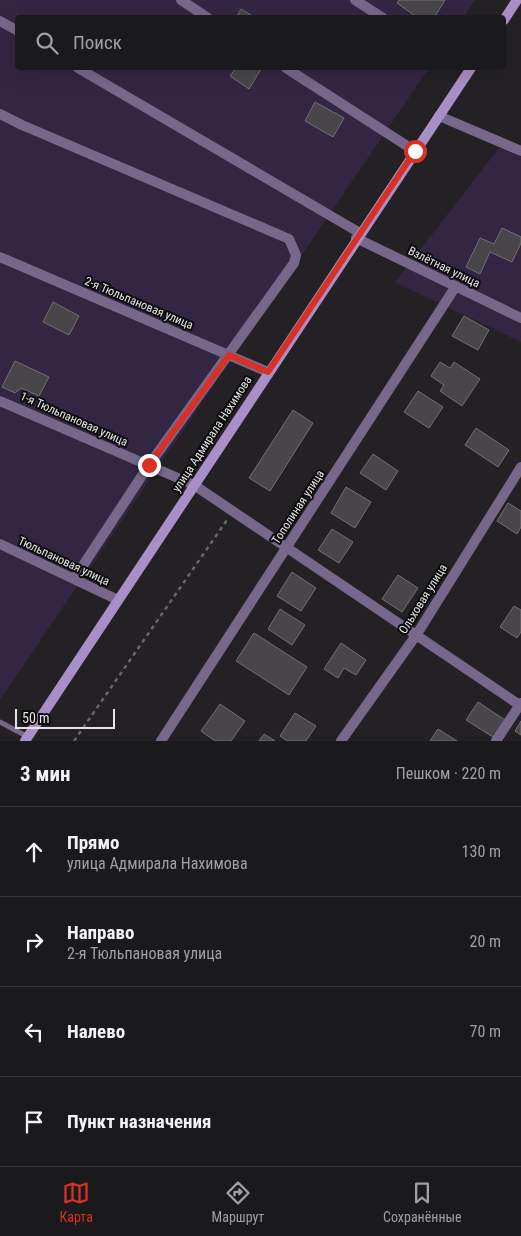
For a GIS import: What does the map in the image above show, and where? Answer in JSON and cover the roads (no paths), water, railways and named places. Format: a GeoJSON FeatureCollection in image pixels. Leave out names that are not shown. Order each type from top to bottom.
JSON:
{"type":"FeatureCollection","features":[{"type":"Feature","properties":{"kind":"main road"},"geometry":{"type":"LineString","coordinates":[[506,17],[517,0]]}},
{"type":"Feature","properties":{"kind":"main road","name":"улица Адмирала Нахимова"},"geometry":{"type":"LineString","coordinates":[[26,739],[439,116],[467,70]]}},
{"type":"Feature","properties":{"kind":"street"},"geometry":{"type":"LineString","coordinates":[[181,0],[204,15]]}},
{"type":"Feature","properties":{"kind":"street"},"geometry":{"type":"LineString","coordinates":[[356,0],[378,15]]}},
{"type":"Feature","properties":{"kind":"street"},"geometry":{"type":"LineString","coordinates":[[0,21],[15,29]]}},
{"type":"Feature","properties":{"kind":"street","name":"Взлётная улица"},"geometry":{"type":"LineString","coordinates":[[81,70],[358,236],[521,318]]}},
{"type":"Feature","properties":{"kind":"street"},"geometry":{"type":"LineString","coordinates":[[289,70],[415,151]]}},
{"type":"Feature","properties":{"kind":"street"},"geometry":{"type":"LineString","coordinates":[[0,114],[289,239],[296,255],[294,263],[149,465],[74,579]]}},
{"type":"Feature","properties":{"kind":"street"},"geometry":{"type":"LineString","coordinates":[[439,116],[521,151]]}},
{"type":"Feature","properties":{"kind":"street","name":"2-я Тюльпановая улица"},"geometry":{"type":"LineString","coordinates":[[0,257],[268,372]]}},
{"type":"Feature","properties":{"kind":"street","name":"Тополиная улица"},"geometry":{"type":"LineString","coordinates":[[161,741],[456,286]]}},
{"type":"Feature","properties":{"kind":"street","name":"1-я Тюльпановая улица"},"geometry":{"type":"LineString","coordinates":[[0,401],[194,485],[521,705]]}},
{"type":"Feature","properties":{"kind":"street","name":"Ольховая улица"},"geometry":{"type":"LineString","coordinates":[[341,741],[417,634],[521,467]]}},
{"type":"Feature","properties":{"kind":"street","name":"Тюльпановая улица"},"geometry":{"type":"LineString","coordinates":[[0,544],[118,600]]}},
{"type":"Feature","properties":{"kind":"street"},"geometry":{"type":"LineString","coordinates":[[496,741],[521,705]]}},
{"type":"Feature","properties":{"kind":"lane"},"geometry":{"type":"LineString","coordinates":[[0,722],[26,739]]}}]}
